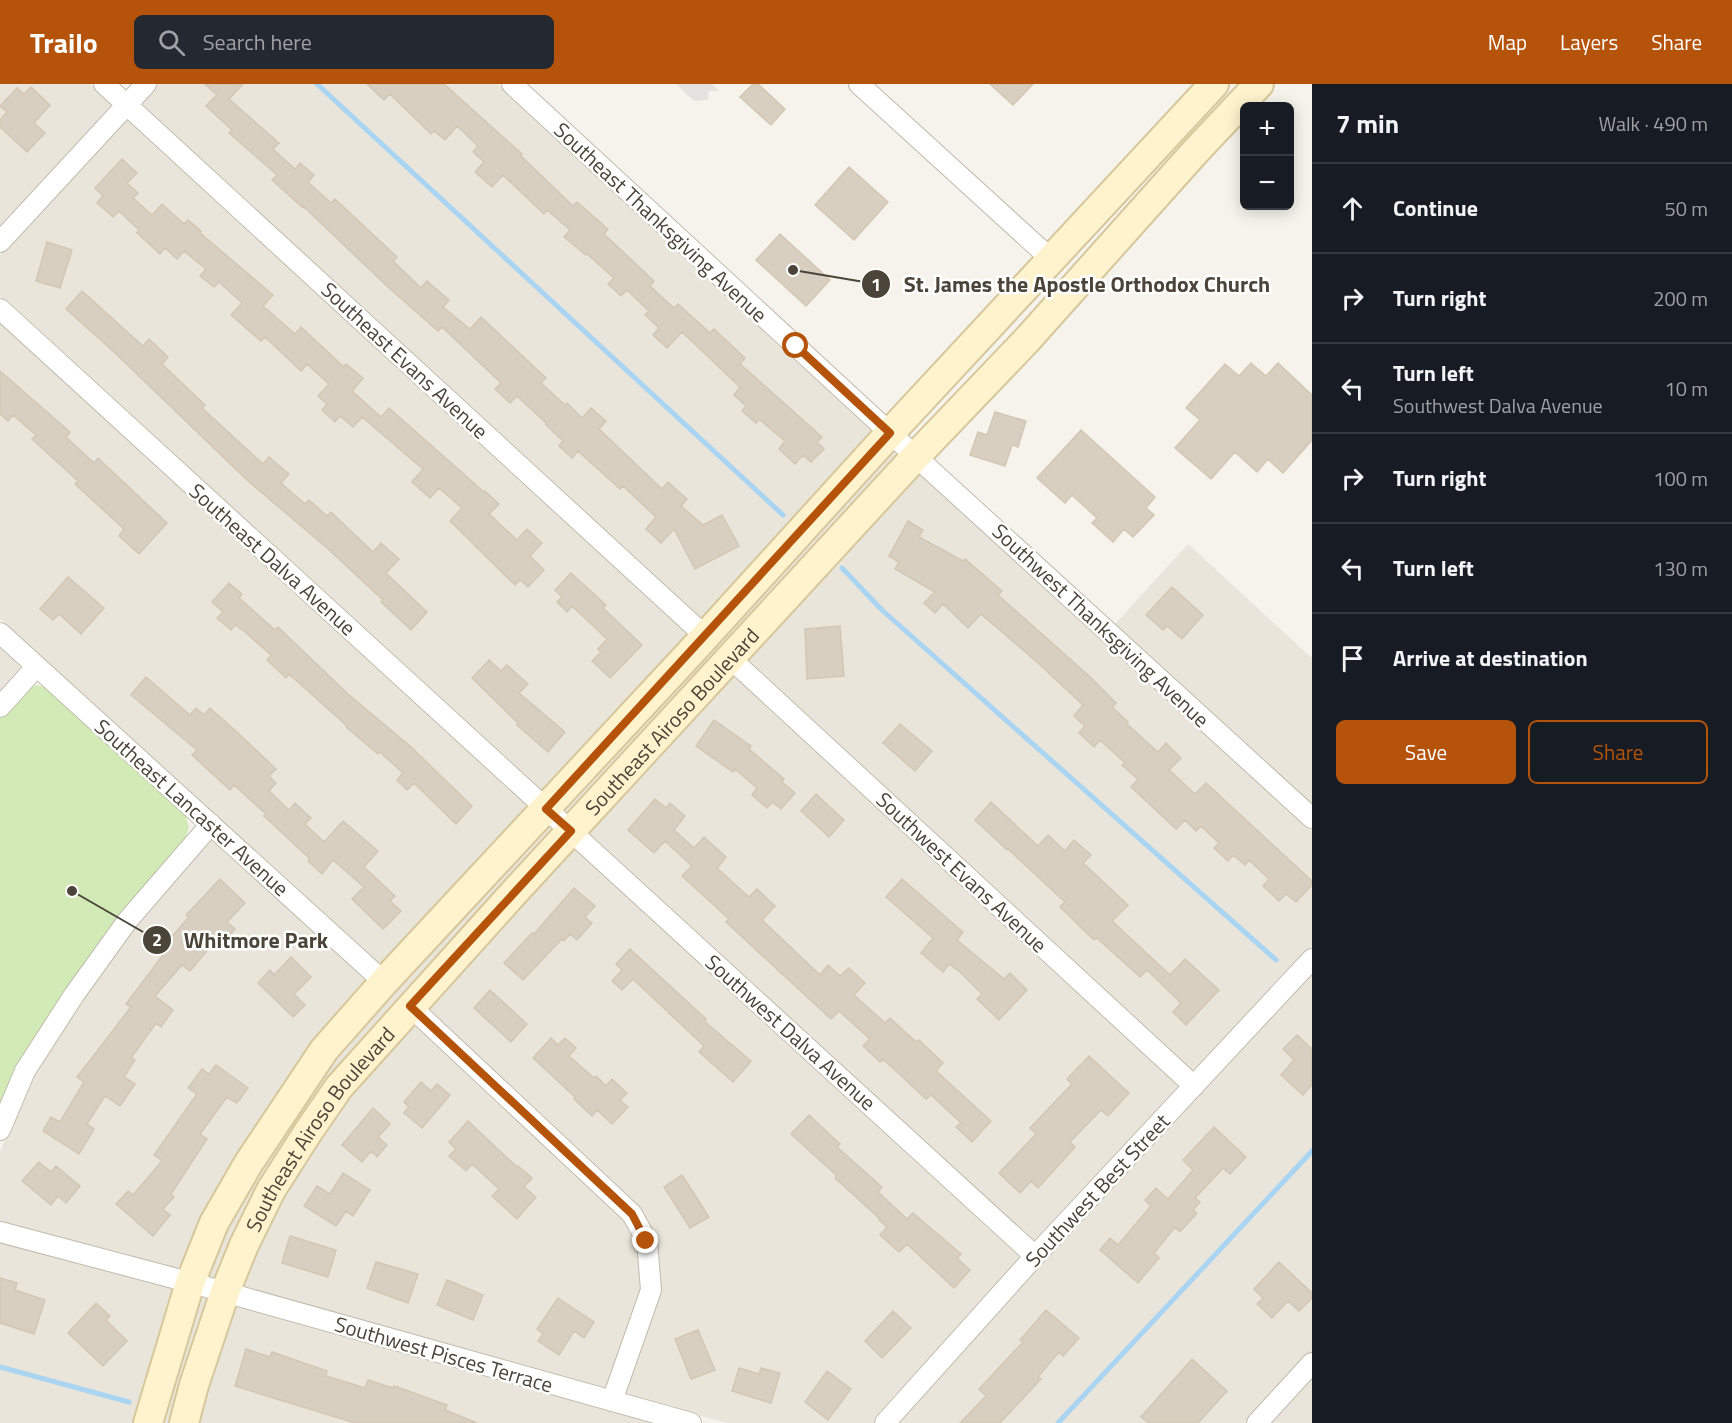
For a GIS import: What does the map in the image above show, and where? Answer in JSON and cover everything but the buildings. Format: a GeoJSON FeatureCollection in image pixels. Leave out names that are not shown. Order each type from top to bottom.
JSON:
{"type":"FeatureCollection","features":[{"type":"Feature","properties":{"kind":"main road","name":"Southeast Airoso Boulevard"},"geometry":{"type":"LineString","coordinates":[[148,1423],[214,1223],[282,1109],[324,1050],[384,982],[1214,84]]}},
{"type":"Feature","properties":{"kind":"main road","name":"Southeast Airoso Boulevard"},"geometry":{"type":"LineString","coordinates":[[184,1423],[194,1384],[225,1292],[271,1190],[339,1087],[410,1006],[916,456],[1026,342],[1194,153],[1259,84]]}},
{"type":"Feature","properties":{"kind":"street","name":"Southeast Evans Avenue"},"geometry":{"type":"LineString","coordinates":[[104,84],[705,636]]}},
{"type":"Feature","properties":{"kind":"street"},"geometry":{"type":"LineString","coordinates":[[0,242],[146,84]]}},
{"type":"Feature","properties":{"kind":"street","name":"Southeast Thanksgiving Avenue"},"geometry":{"type":"LineString","coordinates":[[512,84],[890,433]]}},
{"type":"Feature","properties":{"kind":"street"},"geometry":{"type":"LineString","coordinates":[[860,84],[1052,260]]}},
{"type":"Feature","properties":{"kind":"street","name":"Southeast Dalva Avenue"},"geometry":{"type":"LineString","coordinates":[[0,309],[546,809]]}},
{"type":"Feature","properties":{"kind":"street","name":"Southwest Thanksgiving Avenue"},"geometry":{"type":"LineString","coordinates":[[890,433],[1312,818]]}},
{"type":"Feature","properties":{"kind":"street","name":"Southeast Lancaster Avenue"},"geometry":{"type":"LineString","coordinates":[[0,633],[384,982]]}},
{"type":"Feature","properties":{"kind":"street","name":"Southwest Evans Avenue"},"geometry":{"type":"LineString","coordinates":[[731,659],[1194,1086]]}},
{"type":"Feature","properties":{"kind":"street"},"geometry":{"type":"LineString","coordinates":[[0,707],[36,667]]}},
{"type":"Feature","properties":{"kind":"street","name":"Southwest Dalva Avenue"},"geometry":{"type":"LineString","coordinates":[[546,809],[1035,1256]]}},
{"type":"Feature","properties":{"kind":"street"},"geometry":{"type":"LineString","coordinates":[[0,1130],[25,1071],[74,995],[128,920],[211,824]]}},
{"type":"Feature","properties":{"kind":"street","name":"Southwest Best Street"},"geometry":{"type":"LineString","coordinates":[[885,1423],[1035,1256],[1312,959]]}},
{"type":"Feature","properties":{"kind":"street"},"geometry":{"type":"LineString","coordinates":[[410,1006],[632,1214],[646,1241],[651,1290],[612,1401]]}},
{"type":"Feature","properties":{"kind":"street","name":"Southwest Pisces Terrace"},"geometry":{"type":"LineString","coordinates":[[0,1232],[193,1283],[691,1423]]}},
{"type":"Feature","properties":{"kind":"street"},"geometry":{"type":"LineString","coordinates":[[1257,1423],[1312,1363]]}},
{"type":"Feature","properties":{"kind":"shaded area"},"geometry":{"type":"Polygon","coordinates":[[[0,84],[90,84],[114,106],[0,230],[0,84]]]}},
{"type":"Feature","properties":{"kind":"shaded area"},"geometry":{"type":"Polygon","coordinates":[[[158,84],[498,84],[877,434],[705,623],[140,104],[158,84]]]}},
{"type":"Feature","properties":{"kind":"shaded area"},"geometry":{"type":"Polygon","coordinates":[[[676,84],[712,84],[719,91],[709,91],[708,100],[694,101],[676,84]]]}},
{"type":"Feature","properties":{"kind":"shaded area"},"geometry":{"type":"Polygon","coordinates":[[[127,118],[692,637],[546,796],[0,296],[0,255],[127,118]]]}},
{"type":"Feature","properties":{"kind":"shaded area"},"geometry":{"type":"Polygon","coordinates":[[[0,323],[533,810],[384,969],[0,619],[0,323]]]}},
{"type":"Feature","properties":{"kind":"shaded area"},"geometry":{"type":"Polygon","coordinates":[[[890,446],[903,457],[571,818],[559,807],[890,446]]]}},
{"type":"Feature","properties":{"kind":"shaded area"},"geometry":{"type":"Polygon","coordinates":[[[916,468],[1312,831],[1312,946],[1194,1073],[744,658],[916,468]]]}},
{"type":"Feature","properties":{"kind":"shaded area"},"geometry":{"type":"Polygon","coordinates":[[[1188,544],[1312,658],[1312,805],[1115,624],[1188,544]]]}},
{"type":"Feature","properties":{"kind":"shaded area"},"geometry":{"type":"Polygon","coordinates":[[[0,646],[23,668],[0,694],[0,646]]]}},
{"type":"Feature","properties":{"kind":"shaded area"},"geometry":{"type":"Polygon","coordinates":[[[731,672],[1181,1087],[1035,1243],[584,830],[731,672]]]}},
{"type":"Feature","properties":{"kind":"shaded area"},"geometry":{"type":"Polygon","coordinates":[[[546,821],[558,832],[397,1008],[220,1281],[201,1276],[222,1226],[331,1055],[546,821]]]}},
{"type":"Feature","properties":{"kind":"shaded area"},"geometry":{"type":"Polygon","coordinates":[[[211,837],[371,983],[184,1271],[0,1223],[0,1152],[34,1074],[81,1000],[135,925],[211,837]]]}},
{"type":"Feature","properties":{"kind":"shaded area"},"geometry":{"type":"Polygon","coordinates":[[[570,844],[1022,1257],[873,1423],[727,1423],[623,1395],[655,1236],[638,1206],[423,1005],[570,844]]]}},
{"type":"Feature","properties":{"kind":"shaded area"},"geometry":{"type":"Polygon","coordinates":[[[1312,972],[1312,1350],[1245,1423],[896,1423],[1042,1262],[1312,972]]]}},
{"type":"Feature","properties":{"kind":"shaded area"},"geometry":{"type":"Polygon","coordinates":[[[410,1020],[624,1220],[638,1245],[641,1289],[606,1390],[237,1286],[315,1136],[410,1020]]]}},
{"type":"Feature","properties":{"kind":"shaded area"},"geometry":{"type":"Polygon","coordinates":[[[0,1242],[179,1289],[139,1423],[0,1423],[0,1242]]]}},
{"type":"Feature","properties":{"kind":"shaded area"},"geometry":{"type":"Polygon","coordinates":[[[196,1294],[213,1299],[174,1423],[157,1423],[196,1294]]]}},
{"type":"Feature","properties":{"kind":"shaded area"},"geometry":{"type":"Polygon","coordinates":[[[230,1304],[600,1408],[654,1423],[193,1423],[230,1304]]]}},
{"type":"Feature","properties":{"kind":"shaded area"},"geometry":{"type":"Polygon","coordinates":[[[1312,1375],[1312,1423],[1269,1423],[1312,1375]]]}},
{"type":"Feature","properties":{"kind":"green space"},"geometry":{"type":"Polygon","coordinates":[[[37,685],[53,689],[184,810],[189,827],[185,839],[114,929],[43,1025],[0,1109],[0,716],[27,689],[37,685]]]}},
{"type":"Feature","properties":{"kind":"waterway"},"geometry":{"type":"LineString","coordinates":[[317,84],[783,515]]}},
{"type":"Feature","properties":{"kind":"waterway"},"geometry":{"type":"LineString","coordinates":[[842,568],[882,610],[1276,960]]}},
{"type":"Feature","properties":{"kind":"waterway"},"geometry":{"type":"LineString","coordinates":[[1058,1423],[1312,1151]]}},
{"type":"Feature","properties":{"kind":"waterway"},"geometry":{"type":"LineString","coordinates":[[0,1367],[129,1402]]}},
{"type":"Feature","properties":{"kind":"place","name":"St. James the Apostle Orthodox Church"},"geometry":{"type":"Point","coordinates":[793,270]}},
{"type":"Feature","properties":{"kind":"place","name":"Whitmore Park"},"geometry":{"type":"Point","coordinates":[72,891]}},
{"type":"Feature","properties":{"kind":"route"},"geometry":{"type":"LineString","coordinates":[[646,1241],[632,1214],[410,1006],[571,831],[546,809],[890,433],[796,346]]}}]}
